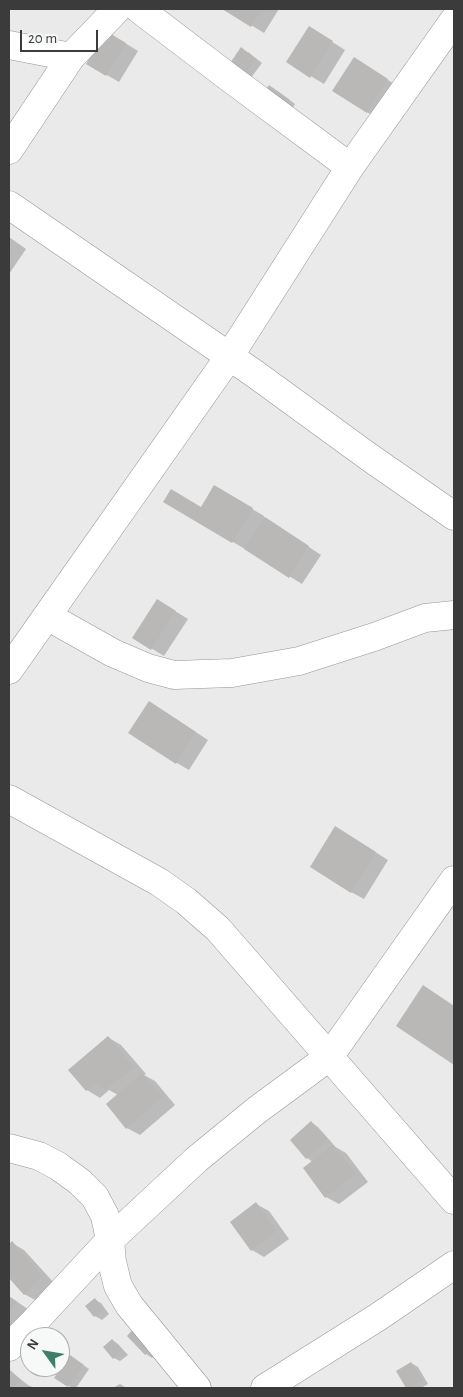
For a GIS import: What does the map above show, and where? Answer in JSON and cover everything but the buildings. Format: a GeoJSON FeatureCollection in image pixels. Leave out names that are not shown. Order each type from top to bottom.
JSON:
{"type":"FeatureCollection","features":[{"type":"Feature","properties":{"kind":"street"},"geometry":{"type":"LineString","coordinates":[[9,150],[71,58],[116,9]]}},
{"type":"Feature","properties":{"kind":"street"},"geometry":{"type":"LineString","coordinates":[[139,9],[350,167]]}},
{"type":"Feature","properties":{"kind":"street"},"geometry":{"type":"LineString","coordinates":[[9,670],[229,357],[350,167],[454,20]]}},
{"type":"Feature","properties":{"kind":"street"},"geometry":{"type":"LineString","coordinates":[[9,45],[71,58]]}},
{"type":"Feature","properties":{"kind":"street"},"geometry":{"type":"LineString","coordinates":[[9,205],[293,401],[369,458],[454,516]]}},
{"type":"Feature","properties":{"kind":"street"},"geometry":{"type":"LineString","coordinates":[[47,616],[113,653],[148,668],[174,675],[232,672],[298,661],[374,637],[425,618],[454,614]]}},
{"type":"Feature","properties":{"kind":"street"},"geometry":{"type":"LineString","coordinates":[[9,799],[160,882],[186,901],[218,929],[454,1200]]}},
{"type":"Feature","properties":{"kind":"street"},"geometry":{"type":"LineString","coordinates":[[9,1347],[110,1240],[197,1158],[257,1110],[329,1057],[454,880]]}},
{"type":"Feature","properties":{"kind":"street"},"geometry":{"type":"LineString","coordinates":[[9,1148],[39,1156],[58,1166],[80,1182],[94,1197],[105,1216],[112,1262],[118,1286],[129,1305],[197,1388]]}},
{"type":"Feature","properties":{"kind":"street"},"geometry":{"type":"LineString","coordinates":[[265,1388],[378,1317],[454,1265]]}}]}
